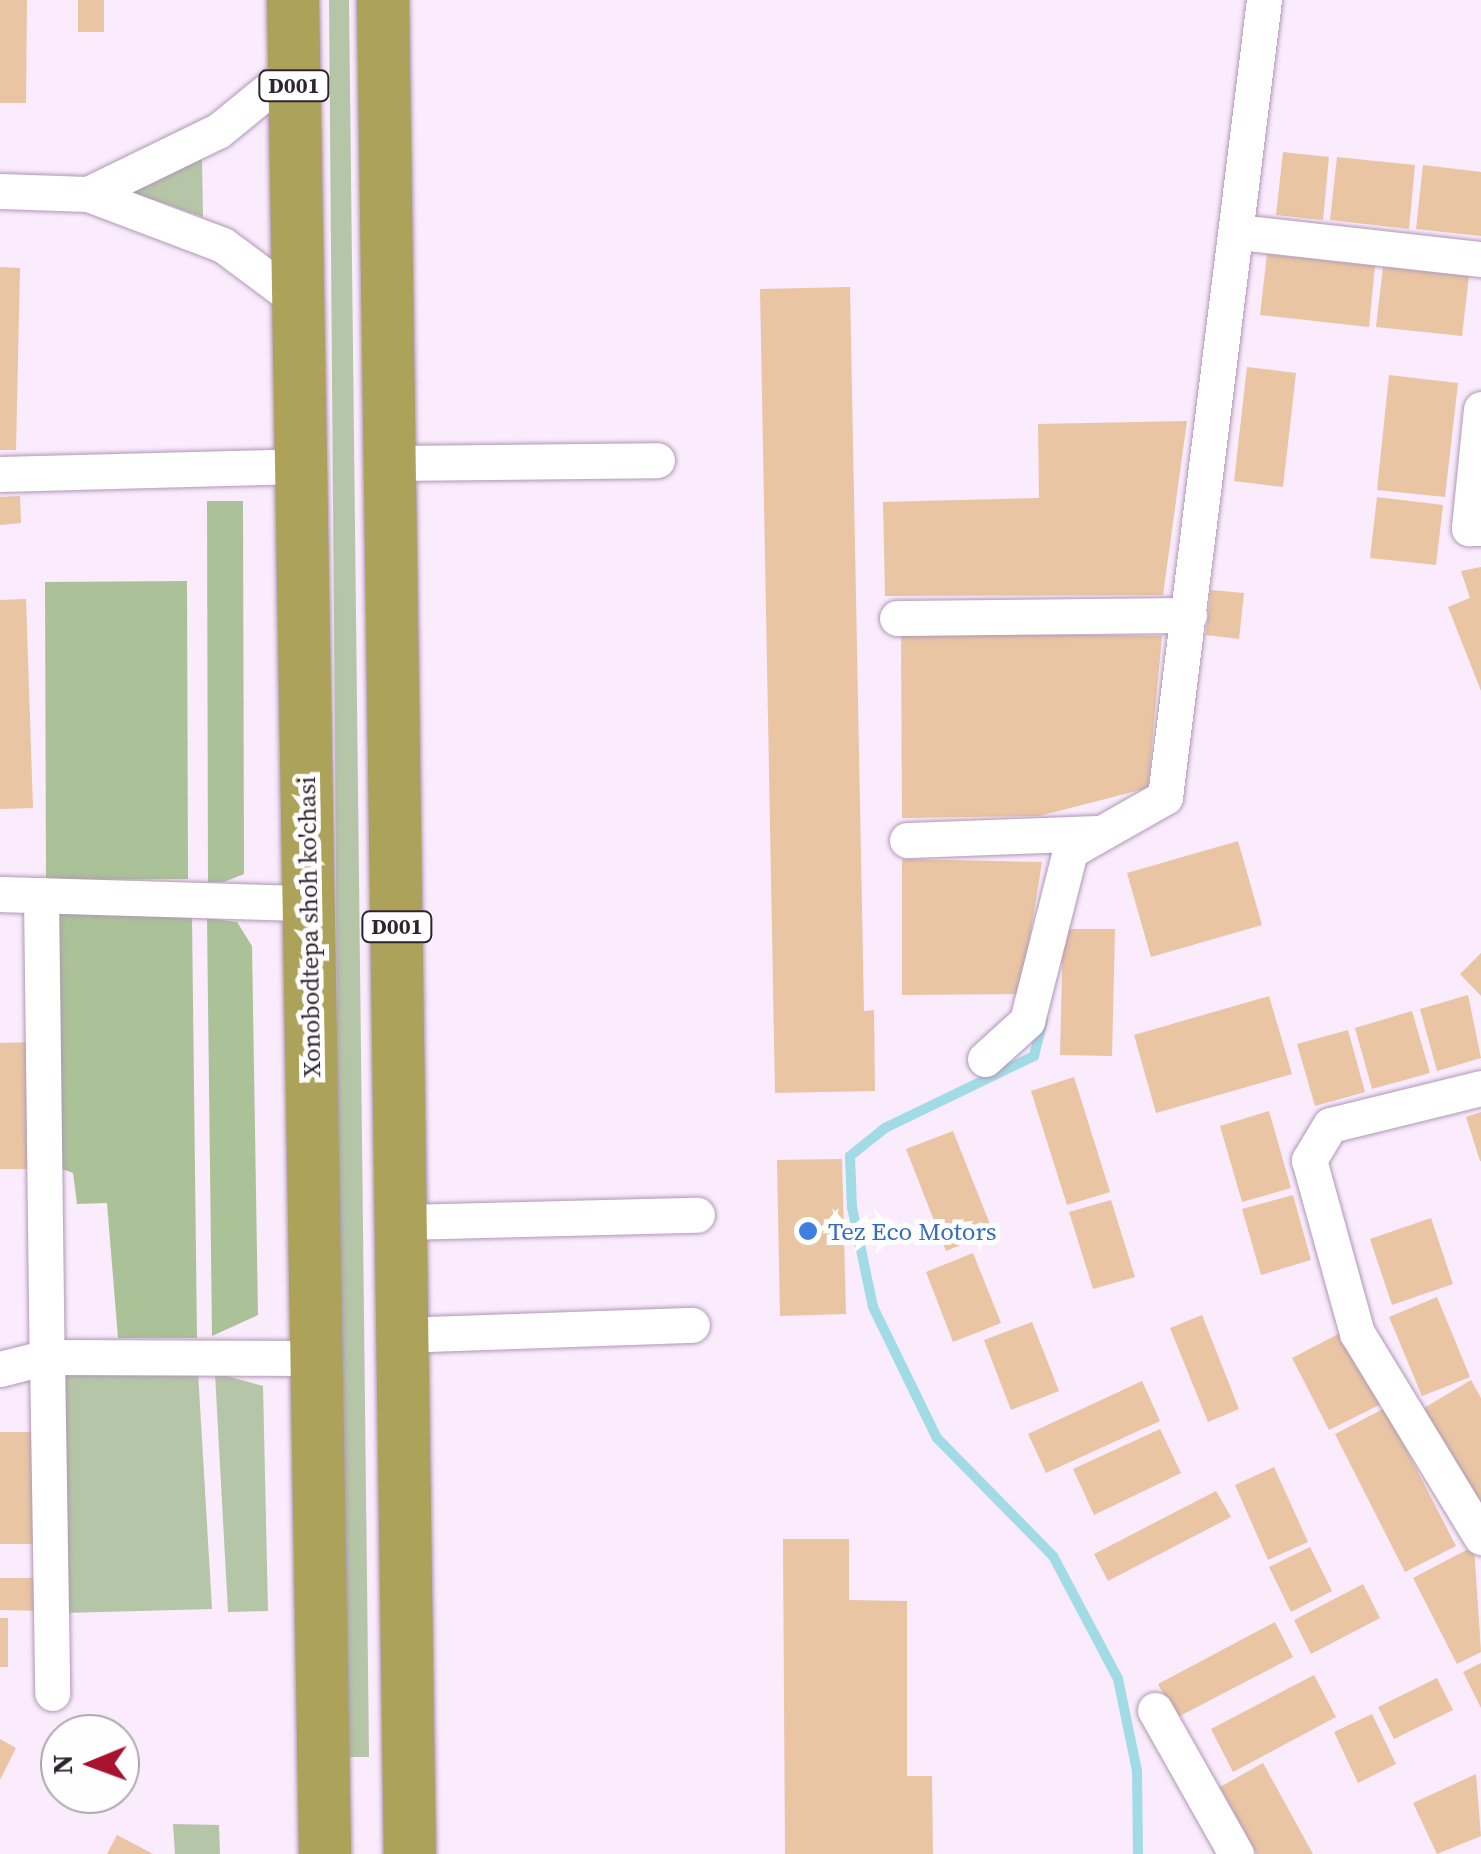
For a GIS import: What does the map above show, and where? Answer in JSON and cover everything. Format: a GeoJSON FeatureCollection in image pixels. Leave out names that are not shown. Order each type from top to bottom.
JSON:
{"type":"FeatureCollection","features":[{"type":"Feature","properties":{"kind":"highway","name":"Xonobodtepa shoh ko'chasi"},"geometry":{"type":"LineString","coordinates":[[293,0],[325,1844]]}},
{"type":"Feature","properties":{"kind":"highway","name":"D001"},"geometry":{"type":"LineString","coordinates":[[384,0],[410,1845]]}},
{"type":"Feature","properties":{"kind":"highway"},"geometry":{"type":"LineString","coordinates":[[325,1844],[366,1809],[391,1816],[410,1845]]}},
{"type":"Feature","properties":{"kind":"street"},"geometry":{"type":"LineString","coordinates":[[984,1059],[1028,1021],[1070,852],[1165,797],[1240,232],[1264,0]]}},
{"type":"Feature","properties":{"kind":"street"},"geometry":{"type":"LineString","coordinates":[[88,194],[218,131],[294,68]]}},
{"type":"Feature","properties":{"kind":"street"},"geometry":{"type":"LineString","coordinates":[[0,191],[88,194],[223,245],[298,301]]}},
{"type":"Feature","properties":{"kind":"street"},"geometry":{"type":"LineString","coordinates":[[1240,232],[1481,259]]}},
{"type":"Feature","properties":{"kind":"street"},"geometry":{"type":"LineString","coordinates":[[1481,409],[1469,528],[1481,528]]}},
{"type":"Feature","properties":{"kind":"street"},"geometry":{"type":"LineString","coordinates":[[390,463],[658,460]]}},
{"type":"Feature","properties":{"kind":"street"},"geometry":{"type":"LineString","coordinates":[[0,474],[301,466]]}},
{"type":"Feature","properties":{"kind":"street"},"geometry":{"type":"LineString","coordinates":[[897,618],[1189,614]]}},
{"type":"Feature","properties":{"kind":"street"},"geometry":{"type":"LineString","coordinates":[[906,840],[1102,833]]}},
{"type":"Feature","properties":{"kind":"street"},"geometry":{"type":"LineString","coordinates":[[0,894],[308,904]]}},
{"type":"Feature","properties":{"kind":"street"},"geometry":{"type":"LineString","coordinates":[[41,895],[52,1693]]}},
{"type":"Feature","properties":{"kind":"street"},"geometry":{"type":"LineString","coordinates":[[1481,1088],[1330,1126],[1312,1141],[1308,1160],[1357,1333],[1481,1536]]}},
{"type":"Feature","properties":{"kind":"street"},"geometry":{"type":"LineString","coordinates":[[401,1222],[697,1215]]}},
{"type":"Feature","properties":{"kind":"street"},"geometry":{"type":"LineString","coordinates":[[402,1335],[692,1325]]}},
{"type":"Feature","properties":{"kind":"street"},"geometry":{"type":"LineString","coordinates":[[0,1369],[46,1358],[316,1358]]}},
{"type":"Feature","properties":{"kind":"street"},"geometry":{"type":"LineString","coordinates":[[1155,1710],[1236,1854]]}},
{"type":"Feature","properties":{"kind":"green space"},"geometry":{"type":"Polygon","coordinates":[[[329,0],[349,0],[369,1757],[343,1757],[329,0]]]}},
{"type":"Feature","properties":{"kind":"green space"},"geometry":{"type":"Polygon","coordinates":[[[202,157],[203,217],[120,188],[202,157]]]}},
{"type":"Feature","properties":{"kind":"green space"},"geometry":{"type":"Polygon","coordinates":[[[207,501],[243,501],[244,874],[224,882],[208,882],[207,501]]]}},
{"type":"Feature","properties":{"kind":"green space"},"geometry":{"type":"Polygon","coordinates":[[[187,581],[188,879],[46,880],[45,582],[187,581]]]}},
{"type":"Feature","properties":{"kind":"green space"},"geometry":{"type":"Polygon","coordinates":[[[58,910],[192,918],[197,1338],[118,1338],[107,1203],[77,1204],[73,1173],[62,1169],[58,910]]]}},
{"type":"Feature","properties":{"kind":"green space"},"geometry":{"type":"Polygon","coordinates":[[[207,918],[237,922],[252,946],[258,1315],[212,1336],[207,918]]]}},
{"type":"Feature","properties":{"kind":"green space"},"geometry":{"type":"Polygon","coordinates":[[[61,1370],[198,1372],[212,1609],[64,1613],[61,1370]]]}},
{"type":"Feature","properties":{"kind":"green space"},"geometry":{"type":"Polygon","coordinates":[[[215,1373],[263,1386],[268,1611],[228,1612],[215,1373]]]}},
{"type":"Feature","properties":{"kind":"green space"},"geometry":{"type":"Polygon","coordinates":[[[173,1824],[219,1825],[220,1854],[175,1854],[173,1824]]]}},
{"type":"Feature","properties":{"kind":"building"},"geometry":{"type":"Polygon","coordinates":[[[0,0],[27,0],[26,103],[0,103],[0,0]]]}},
{"type":"Feature","properties":{"kind":"building"},"geometry":{"type":"Polygon","coordinates":[[[78,0],[104,0],[104,32],[78,32],[78,0]]]}},
{"type":"Feature","properties":{"kind":"building"},"geometry":{"type":"Polygon","coordinates":[[[1283,152],[1329,157],[1323,220],[1276,215],[1283,152]]]}},
{"type":"Feature","properties":{"kind":"building"},"geometry":{"type":"Polygon","coordinates":[[[1337,157],[1415,165],[1409,229],[1330,220],[1337,157]]]}},
{"type":"Feature","properties":{"kind":"building"},"geometry":{"type":"Polygon","coordinates":[[[1423,165],[1481,172],[1481,236],[1416,229],[1423,165]]]}},
{"type":"Feature","properties":{"kind":"building"},"geometry":{"type":"Polygon","coordinates":[[[1267,254],[1375,266],[1369,327],[1260,315],[1267,254]]]}},
{"type":"Feature","properties":{"kind":"building"},"geometry":{"type":"Polygon","coordinates":[[[0,267],[20,268],[16,450],[0,450],[0,267]]]}},
{"type":"Feature","properties":{"kind":"building"},"geometry":{"type":"Polygon","coordinates":[[[1383,267],[1469,276],[1462,336],[1376,327],[1383,267]]]}},
{"type":"Feature","properties":{"kind":"building"},"geometry":{"type":"Polygon","coordinates":[[[850,287],[864,1011],[874,1010],[875,1091],[775,1093],[760,289],[850,287]]]}},
{"type":"Feature","properties":{"kind":"building"},"geometry":{"type":"Polygon","coordinates":[[[1247,367],[1296,373],[1283,487],[1234,481],[1247,367]]]}},
{"type":"Feature","properties":{"kind":"building"},"geometry":{"type":"Polygon","coordinates":[[[1389,375],[1458,383],[1445,497],[1377,490],[1389,375]]]}},
{"type":"Feature","properties":{"kind":"building"},"geometry":{"type":"Polygon","coordinates":[[[1187,421],[1163,595],[885,596],[883,502],[1039,498],[1038,424],[1187,421]]]}},
{"type":"Feature","properties":{"kind":"building"},"geometry":{"type":"Polygon","coordinates":[[[20,496],[21,523],[0,525],[0,497],[20,496]]]}},
{"type":"Feature","properties":{"kind":"building"},"geometry":{"type":"Polygon","coordinates":[[[1377,497],[1443,505],[1436,565],[1370,558],[1377,497]]]}},
{"type":"Feature","properties":{"kind":"building"},"geometry":{"type":"Polygon","coordinates":[[[1481,567],[1481,691],[1448,607],[1470,598],[1461,571],[1481,567]]]}},
{"type":"Feature","properties":{"kind":"building"},"geometry":{"type":"Polygon","coordinates":[[[1211,590],[1244,593],[1239,639],[1206,635],[1211,590]]]}},
{"type":"Feature","properties":{"kind":"building"},"geometry":{"type":"Polygon","coordinates":[[[26,599],[33,808],[0,809],[0,600],[26,599]]]}},
{"type":"Feature","properties":{"kind":"building"},"geometry":{"type":"Polygon","coordinates":[[[901,632],[1162,636],[1148,788],[1039,816],[902,818],[901,632]]]}},
{"type":"Feature","properties":{"kind":"building"},"geometry":{"type":"Polygon","coordinates":[[[1238,841],[1262,925],[1151,957],[1127,873],[1238,841]]]}},
{"type":"Feature","properties":{"kind":"building"},"geometry":{"type":"Polygon","coordinates":[[[902,859],[1042,862],[1021,994],[902,995],[902,859]]]}},
{"type":"Feature","properties":{"kind":"building"},"geometry":{"type":"Polygon","coordinates":[[[1063,929],[1115,929],[1112,1056],[1060,1055],[1063,929]]]}},
{"type":"Feature","properties":{"kind":"building"},"geometry":{"type":"Polygon","coordinates":[[[1481,953],[1481,996],[1460,974],[1481,953]]]}},
{"type":"Feature","properties":{"kind":"building"},"geometry":{"type":"Polygon","coordinates":[[[1468,995],[1481,1058],[1437,1071],[1420,1009],[1468,995]]]}},
{"type":"Feature","properties":{"kind":"building"},"geometry":{"type":"Polygon","coordinates":[[[1269,996],[1292,1074],[1156,1113],[1134,1035],[1269,996]]]}},
{"type":"Feature","properties":{"kind":"building"},"geometry":{"type":"Polygon","coordinates":[[[1412,1011],[1430,1073],[1372,1089],[1355,1028],[1412,1011]]]}},
{"type":"Feature","properties":{"kind":"building"},"geometry":{"type":"Polygon","coordinates":[[[1348,1030],[1365,1092],[1315,1106],[1297,1044],[1348,1030]]]}},
{"type":"Feature","properties":{"kind":"building"},"geometry":{"type":"Polygon","coordinates":[[[33,1042],[35,1169],[0,1169],[0,1043],[33,1042]]]}},
{"type":"Feature","properties":{"kind":"building"},"geometry":{"type":"Polygon","coordinates":[[[1074,1077],[1110,1192],[1067,1205],[1031,1091],[1074,1077]]]}},
{"type":"Feature","properties":{"kind":"building"},"geometry":{"type":"Polygon","coordinates":[[[1269,1111],[1291,1188],[1242,1202],[1220,1126],[1269,1111]]]}},
{"type":"Feature","properties":{"kind":"building"},"geometry":{"type":"Polygon","coordinates":[[[1481,1112],[1481,1161],[1480,1161],[1466,1117],[1481,1112]]]}},
{"type":"Feature","properties":{"kind":"building"},"geometry":{"type":"Polygon","coordinates":[[[953,1131],[993,1232],[946,1251],[906,1149],[953,1131]]]}},
{"type":"Feature","properties":{"kind":"building"},"geometry":{"type":"Polygon","coordinates":[[[842,1159],[846,1314],[780,1316],[777,1160],[842,1159]]]}},
{"type":"Feature","properties":{"kind":"building"},"geometry":{"type":"Polygon","coordinates":[[[1293,1195],[1311,1260],[1261,1275],[1242,1209],[1293,1195]]]}},
{"type":"Feature","properties":{"kind":"building"},"geometry":{"type":"Polygon","coordinates":[[[1111,1200],[1135,1277],[1093,1289],[1069,1212],[1111,1200]]]}},
{"type":"Feature","properties":{"kind":"building"},"geometry":{"type":"Polygon","coordinates":[[[1431,1218],[1453,1284],[1392,1305],[1370,1239],[1431,1218]]]}},
{"type":"Feature","properties":{"kind":"building"},"geometry":{"type":"Polygon","coordinates":[[[973,1253],[1001,1323],[953,1342],[926,1272],[973,1253]]]}},
{"type":"Feature","properties":{"kind":"building"},"geometry":{"type":"Polygon","coordinates":[[[1437,1297],[1470,1377],[1422,1396],[1389,1317],[1437,1297]]]}},
{"type":"Feature","properties":{"kind":"building"},"geometry":{"type":"Polygon","coordinates":[[[1202,1315],[1239,1409],[1208,1422],[1170,1328],[1202,1315]]]}},
{"type":"Feature","properties":{"kind":"building"},"geometry":{"type":"Polygon","coordinates":[[[1032,1322],[1059,1391],[1011,1410],[984,1340],[1032,1322]]]}},
{"type":"Feature","properties":{"kind":"building"},"geometry":{"type":"Polygon","coordinates":[[[1346,1330],[1383,1403],[1329,1430],[1292,1358],[1346,1330]]]}},
{"type":"Feature","properties":{"kind":"building"},"geometry":{"type":"Polygon","coordinates":[[[1471,1380],[1481,1398],[1481,1503],[1424,1408],[1471,1380]]]}},
{"type":"Feature","properties":{"kind":"building"},"geometry":{"type":"Polygon","coordinates":[[[1142,1381],[1160,1421],[1046,1473],[1028,1434],[1142,1381]]]}},
{"type":"Feature","properties":{"kind":"building"},"geometry":{"type":"Polygon","coordinates":[[[1385,1408],[1456,1546],[1405,1572],[1335,1434],[1385,1408]]]}},
{"type":"Feature","properties":{"kind":"building"},"geometry":{"type":"Polygon","coordinates":[[[1160,1429],[1181,1473],[1094,1515],[1073,1469],[1160,1429]]]}},
{"type":"Feature","properties":{"kind":"building"},"geometry":{"type":"Polygon","coordinates":[[[0,1432],[33,1432],[33,1544],[0,1544],[0,1432]]]}},
{"type":"Feature","properties":{"kind":"building"},"geometry":{"type":"Polygon","coordinates":[[[1274,1467],[1308,1542],[1268,1560],[1235,1485],[1274,1467]]]}},
{"type":"Feature","properties":{"kind":"building"},"geometry":{"type":"Polygon","coordinates":[[[1216,1491],[1231,1517],[1108,1581],[1094,1554],[1216,1491]]]}},
{"type":"Feature","properties":{"kind":"building"},"geometry":{"type":"Polygon","coordinates":[[[783,1539],[849,1539],[849,1600],[907,1601],[907,1776],[932,1776],[933,1854],[785,1854],[783,1539]]]}},
{"type":"Feature","properties":{"kind":"building"},"geometry":{"type":"Polygon","coordinates":[[[1474,1546],[1481,1652],[1457,1664],[1413,1578],[1474,1546]]]}},
{"type":"Feature","properties":{"kind":"building"},"geometry":{"type":"Polygon","coordinates":[[[1310,1547],[1332,1591],[1291,1612],[1269,1567],[1310,1547]]]}},
{"type":"Feature","properties":{"kind":"building"},"geometry":{"type":"Polygon","coordinates":[[[0,1578],[40,1578],[41,1611],[0,1610],[0,1578]]]}},
{"type":"Feature","properties":{"kind":"building"},"geometry":{"type":"Polygon","coordinates":[[[1363,1584],[1380,1618],[1311,1654],[1294,1620],[1363,1584]]]}},
{"type":"Feature","properties":{"kind":"building"},"geometry":{"type":"Polygon","coordinates":[[[0,1618],[8,1618],[8,1667],[0,1667],[0,1618]]]}},
{"type":"Feature","properties":{"kind":"building"},"geometry":{"type":"Polygon","coordinates":[[[1275,1622],[1293,1657],[1176,1718],[1158,1684],[1275,1622]]]}},
{"type":"Feature","properties":{"kind":"building"},"geometry":{"type":"Polygon","coordinates":[[[1481,1663],[1481,1708],[1463,1672],[1481,1663]]]}},
{"type":"Feature","properties":{"kind":"building"},"geometry":{"type":"Polygon","coordinates":[[[1314,1675],[1336,1717],[1233,1772],[1211,1729],[1314,1675]]]}},
{"type":"Feature","properties":{"kind":"building"},"geometry":{"type":"Polygon","coordinates":[[[1437,1678],[1453,1710],[1394,1739],[1378,1707],[1437,1678]]]}},
{"type":"Feature","properties":{"kind":"building"},"geometry":{"type":"Polygon","coordinates":[[[1372,1714],[1396,1764],[1358,1783],[1334,1732],[1372,1714]]]}},
{"type":"Feature","properties":{"kind":"building"},"geometry":{"type":"Polygon","coordinates":[[[0,1739],[16,1748],[0,1780],[0,1739]]]}},
{"type":"Feature","properties":{"kind":"building"},"geometry":{"type":"Polygon","coordinates":[[[1263,1763],[1313,1854],[1257,1854],[1220,1787],[1263,1763]]]}},
{"type":"Feature","properties":{"kind":"building"},"geometry":{"type":"Polygon","coordinates":[[[1476,1774],[1481,1836],[1437,1854],[1413,1803],[1476,1774]]]}},
{"type":"Feature","properties":{"kind":"building"},"geometry":{"type":"Polygon","coordinates":[[[117,1835],[153,1854],[107,1854],[117,1835]]]}},
{"type":"Feature","properties":{"kind":"waterway"},"geometry":{"type":"LineString","coordinates":[[1043,1020],[1034,1056],[885,1128],[850,1156],[852,1207],[873,1307],[937,1438],[1053,1556],[1118,1679],[1137,1771],[1138,1854]]}},
{"type":"Feature","properties":{"kind":"place","name":"Tez Eco Motors"},"geometry":{"type":"Point","coordinates":[808,1231]}}]}
